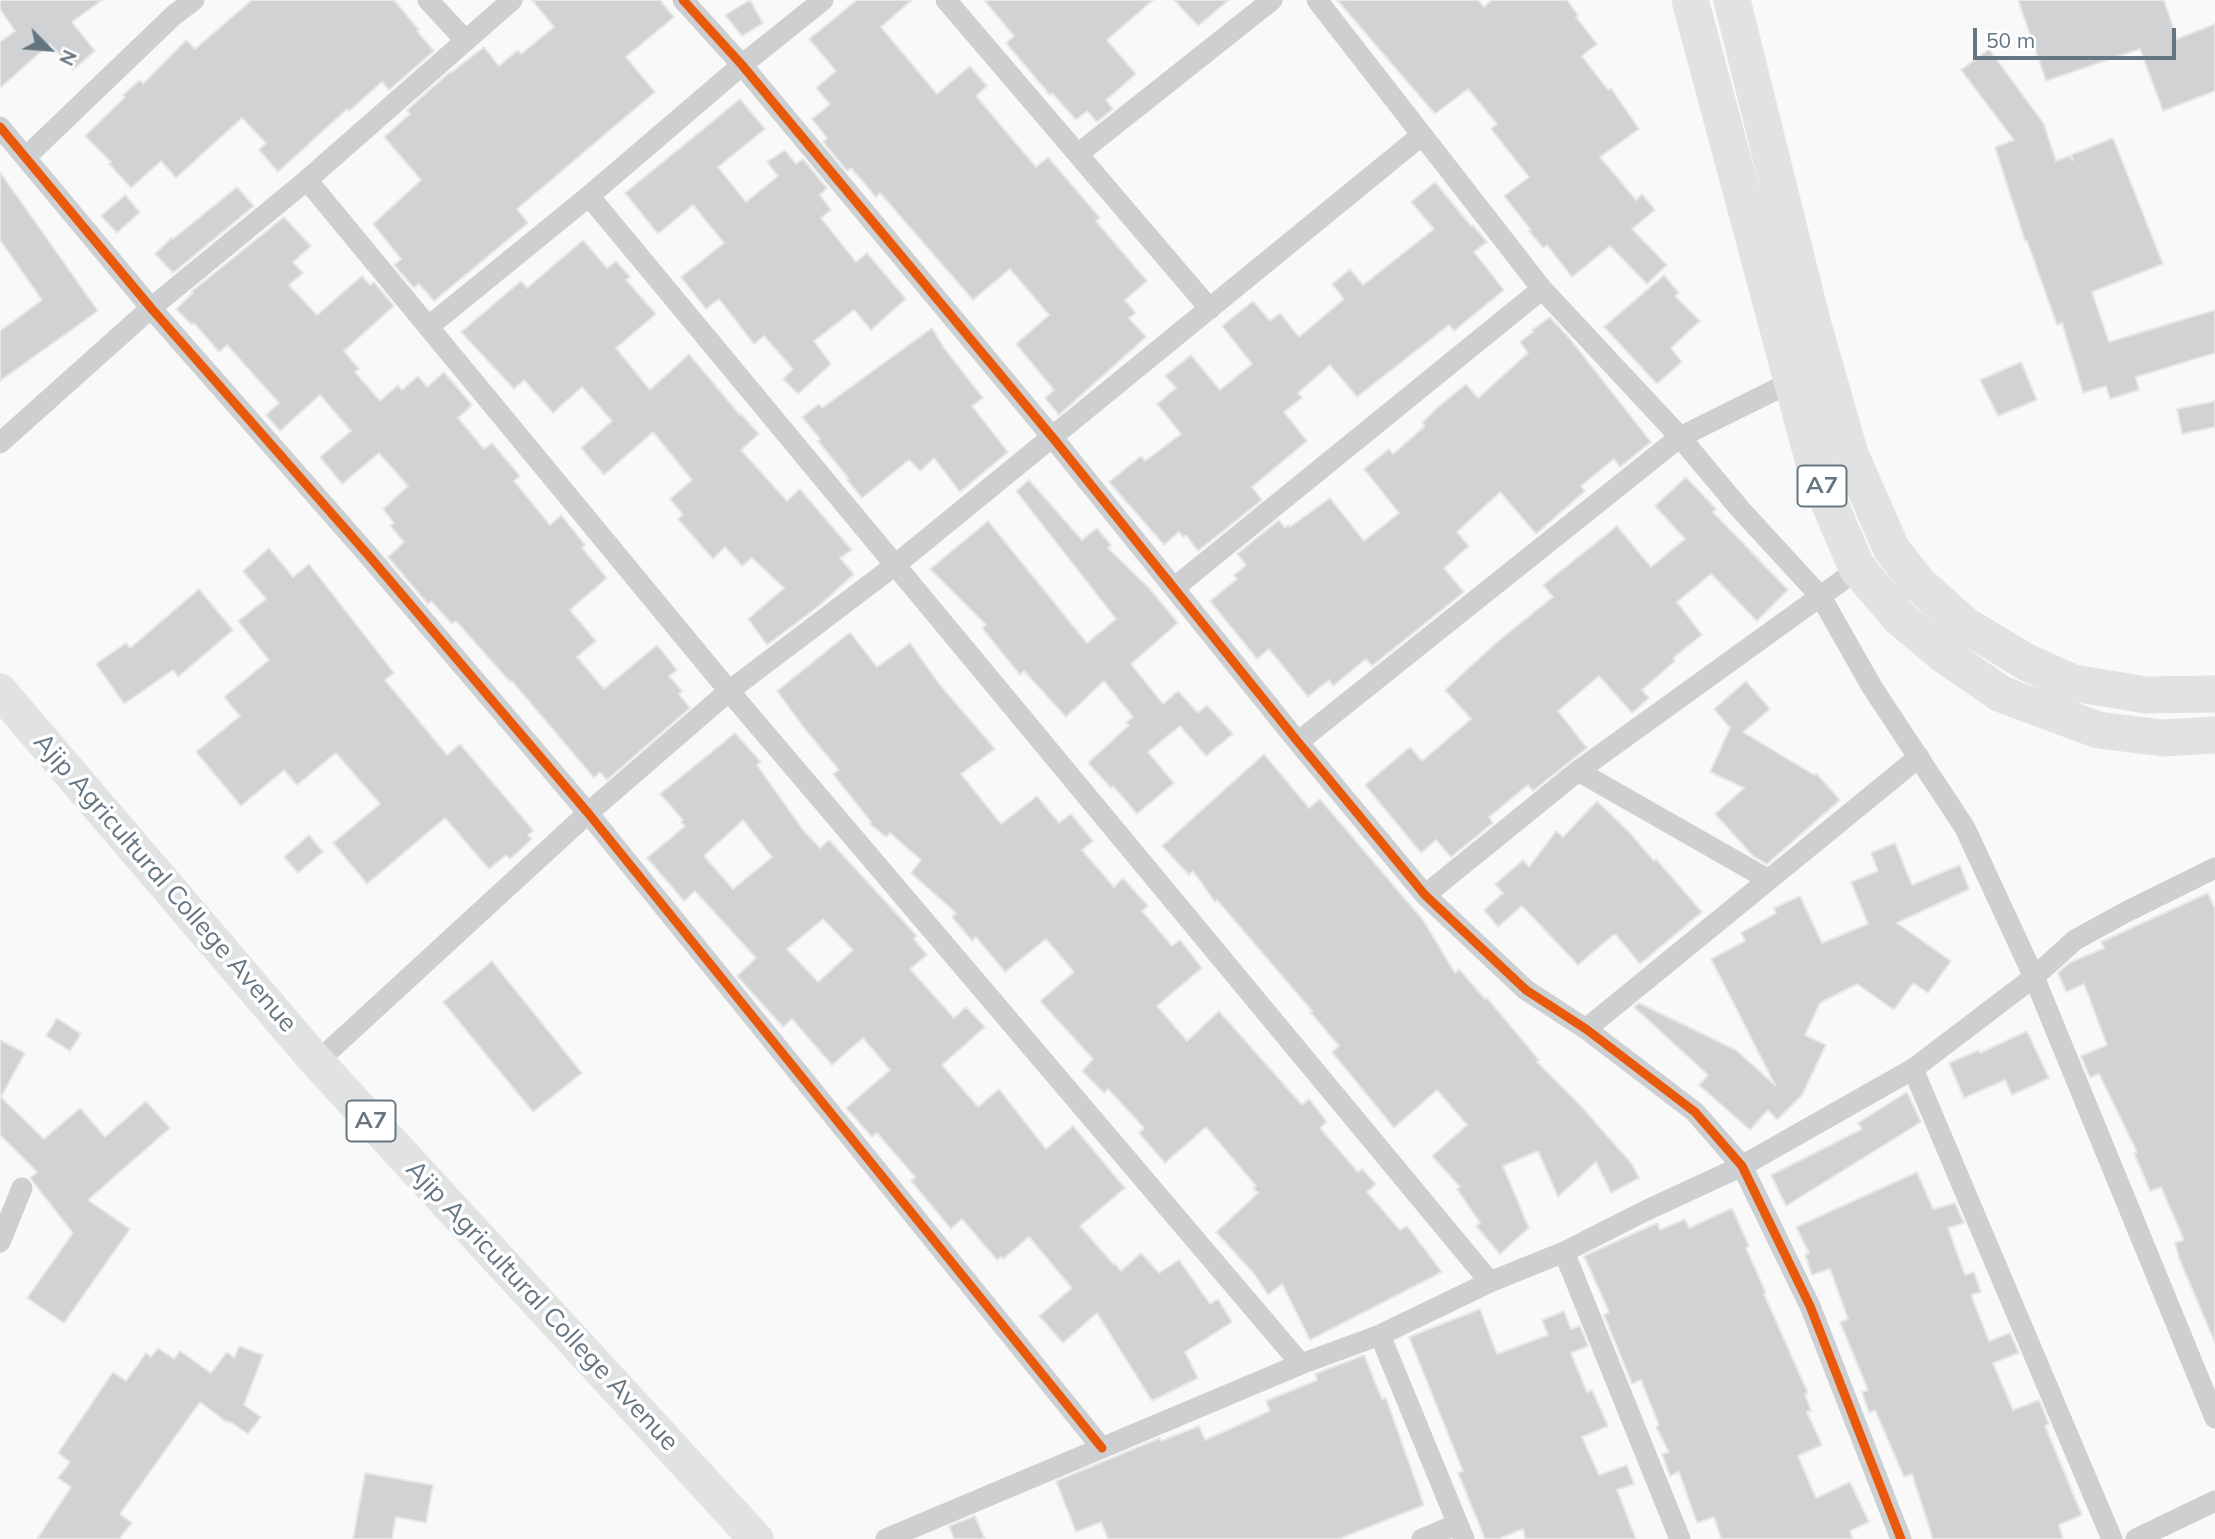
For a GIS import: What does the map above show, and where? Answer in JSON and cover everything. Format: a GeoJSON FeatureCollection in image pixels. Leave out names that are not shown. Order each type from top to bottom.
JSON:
{"type":"FeatureCollection","features":[{"type":"Feature","properties":{"kind":"highway","name":"A7"},"geometry":{"type":"LineString","coordinates":[[1690,0],[1817,474],[1857,568],[1899,617],[1943,653],[2001,694],[2098,730],[2163,738],[2215,735]]}},
{"type":"Feature","properties":{"kind":"highway","name":"A7"},"geometry":{"type":"LineString","coordinates":[[1732,0],[1812,321],[1850,454],[1892,550],[1919,584],[1965,625],[2026,662],[2050,673],[2073,683],[2146,695],[2215,694]]}},
{"type":"Feature","properties":{"kind":"main road","name":"Ajip Agricultural College Avenue"},"geometry":{"type":"LineString","coordinates":[[0,691],[317,1062],[756,1539]]}},
{"type":"Feature","properties":{"kind":"street"},"geometry":{"type":"LineString","coordinates":[[26,157],[168,8],[194,0]]}},
{"type":"Feature","properties":{"kind":"street"},"geometry":{"type":"LineString","coordinates":[[428,0],[466,40]]}},
{"type":"Feature","properties":{"kind":"street"},"geometry":{"type":"LineString","coordinates":[[0,443],[152,308],[307,180],[512,0]]}},
{"type":"Feature","properties":{"kind":"street"},"geometry":{"type":"LineString","coordinates":[[683,0],[742,65],[1053,438],[1425,895],[1526,990],[1586,1029],[1695,1112],[1742,1166],[1810,1306],[1901,1539]]}},
{"type":"Feature","properties":{"kind":"street"},"geometry":{"type":"LineString","coordinates":[[428,327],[823,0]]}},
{"type":"Feature","properties":{"kind":"street"},"geometry":{"type":"LineString","coordinates":[[1078,154],[1272,0]]}},
{"type":"Feature","properties":{"kind":"street"},"geometry":{"type":"LineString","coordinates":[[1317,0],[1542,289],[1680,437],[1740,509],[1821,597],[1872,687],[1965,828],[2034,977],[2215,1418]]}},
{"type":"Feature","properties":{"kind":"street"},"geometry":{"type":"LineString","coordinates":[[956,4],[1078,154],[1210,309]]}},
{"type":"Feature","properties":{"kind":"street"},"geometry":{"type":"LineString","coordinates":[[0,127],[152,308],[369,556],[588,813],[1102,1448]]}},
{"type":"Feature","properties":{"kind":"street"},"geometry":{"type":"LineString","coordinates":[[317,1062],[588,813],[729,691],[894,566],[1422,135]]}},
{"type":"Feature","properties":{"kind":"street"},"geometry":{"type":"LineString","coordinates":[[307,180],[729,691],[1301,1364]]}},
{"type":"Feature","properties":{"kind":"street"},"geometry":{"type":"LineString","coordinates":[[589,196],[1490,1282]]}},
{"type":"Feature","properties":{"kind":"street"},"geometry":{"type":"LineString","coordinates":[[1174,587],[1542,289]]}},
{"type":"Feature","properties":{"kind":"street"},"geometry":{"type":"LineString","coordinates":[[1298,742],[1680,437],[1791,382]]}},
{"type":"Feature","properties":{"kind":"street"},"geometry":{"type":"LineString","coordinates":[[1425,895],[1578,771],[1821,597],[1857,568],[1892,550]]}},
{"type":"Feature","properties":{"kind":"street"},"geometry":{"type":"LineString","coordinates":[[1586,1029],[1919,757]]}},
{"type":"Feature","properties":{"kind":"street"},"geometry":{"type":"LineString","coordinates":[[1578,771],[1769,880]]}},
{"type":"Feature","properties":{"kind":"street"},"geometry":{"type":"LineString","coordinates":[[886,1539],[1301,1364],[1380,1335],[1490,1282],[1564,1252],[1645,1210],[1742,1166],[1913,1069],[2034,977],[2075,940],[2215,868]]}},
{"type":"Feature","properties":{"kind":"street"},"geometry":{"type":"LineString","coordinates":[[1913,1069],[2112,1539]]}},
{"type":"Feature","properties":{"kind":"street"},"geometry":{"type":"LineString","coordinates":[[0,1242],[22,1188]]}},
{"type":"Feature","properties":{"kind":"street"},"geometry":{"type":"LineString","coordinates":[[1564,1252],[1680,1539]]}},
{"type":"Feature","properties":{"kind":"street"},"geometry":{"type":"LineString","coordinates":[[1380,1335],[1461,1531],[1422,1539]]}},
{"type":"Feature","properties":{"kind":"street"},"geometry":{"type":"LineString","coordinates":[[2136,1539],[2215,1501]]}},
{"type":"Feature","properties":{"kind":"building"},"geometry":{"type":"Polygon","coordinates":[[[0,0],[102,0],[72,22],[95,51],[73,70],[50,44],[0,88],[0,42],[15,31],[0,9],[0,0]]]}},
{"type":"Feature","properties":{"kind":"building"},"geometry":{"type":"Polygon","coordinates":[[[252,0],[394,0],[434,51],[389,90],[382,82],[349,111],[347,109],[278,172],[259,150],[266,143],[242,118],[176,178],[161,161],[131,188],[109,164],[111,162],[85,136],[125,97],[123,95],[140,80],[143,84],[186,40],[195,49],[252,0]]]}},
{"type":"Feature","properties":{"kind":"building"},"geometry":{"type":"Polygon","coordinates":[[[532,0],[660,0],[674,17],[626,57],[655,92],[517,209],[528,223],[434,301],[419,284],[414,288],[394,265],[401,259],[373,224],[421,180],[384,137],[410,114],[407,110],[451,71],[484,47],[499,66],[518,50],[521,54],[554,27],[532,0]]]}},
{"type":"Feature","properties":{"kind":"building"},"geometry":{"type":"Polygon","coordinates":[[[750,0],[763,23],[742,36],[725,15],[750,0]]]}},
{"type":"Feature","properties":{"kind":"building"},"geometry":{"type":"Polygon","coordinates":[[[857,0],[912,0],[881,27],[937,94],[970,66],[987,86],[976,96],[1036,167],[1048,157],[1100,218],[1096,221],[1147,281],[1125,300],[1136,313],[1129,318],[1146,337],[1059,415],[1045,398],[1054,390],[1016,344],[1049,315],[1010,269],[973,300],[880,193],[876,197],[851,168],[847,171],[823,142],[827,138],[812,119],[830,104],[816,88],[836,71],[809,39],[857,0]]]}},
{"type":"Feature","properties":{"kind":"building"},"geometry":{"type":"Polygon","coordinates":[[[984,0],[1153,0],[1107,40],[1136,74],[1106,100],[1113,109],[1097,122],[1087,111],[1076,120],[1052,93],[1050,95],[1006,43],[1014,36],[984,0]]]}},
{"type":"Feature","properties":{"kind":"building"},"geometry":{"type":"Polygon","coordinates":[[[1174,0],[1229,0],[1198,26],[1174,0]]]}},
{"type":"Feature","properties":{"kind":"building"},"geometry":{"type":"Polygon","coordinates":[[[1337,0],[1478,0],[1484,7],[1492,0],[1567,0],[1578,15],[1576,17],[1597,44],[1582,56],[1608,90],[1611,88],[1639,129],[1600,157],[1636,200],[1642,194],[1655,210],[1632,229],[1667,265],[1647,284],[1610,246],[1572,277],[1547,245],[1543,248],[1504,196],[1529,177],[1491,129],[1497,124],[1468,89],[1435,114],[1337,0]]]}},
{"type":"Feature","properties":{"kind":"building"},"geometry":{"type":"Polygon","coordinates":[[[2018,0],[2164,0],[2177,39],[2215,24],[2215,91],[2163,111],[2140,49],[2046,81],[2018,0]]]}},
{"type":"Feature","properties":{"kind":"building"},"geometry":{"type":"Polygon","coordinates":[[[1989,49],[2044,124],[2056,161],[2069,156],[2073,160],[2071,155],[2113,138],[2163,264],[2092,292],[2109,342],[2215,310],[2215,353],[2136,377],[2139,390],[2110,399],[2106,386],[2083,393],[2062,323],[2057,325],[2025,241],[1995,147],[2014,140],[1961,70],[1989,49]]]}},
{"type":"Feature","properties":{"kind":"building"},"geometry":{"type":"Polygon","coordinates":[[[740,99],[765,129],[718,167],[746,202],[778,176],[767,162],[785,150],[796,164],[803,159],[827,188],[820,195],[831,210],[821,218],[856,262],[867,253],[906,299],[871,330],[854,310],[814,341],[831,364],[798,394],[783,379],[793,369],[764,336],[754,344],[719,299],[706,309],[681,277],[724,243],[693,205],[658,234],[625,193],[740,99]]]}},
{"type":"Feature","properties":{"kind":"building"},"geometry":{"type":"Polygon","coordinates":[[[0,172],[98,311],[0,381],[0,331],[42,300],[0,240],[0,172]]]}},
{"type":"Feature","properties":{"kind":"building"},"geometry":{"type":"Polygon","coordinates":[[[1435,182],[1487,242],[1474,252],[1504,290],[1454,331],[1449,325],[1357,397],[1330,365],[1298,393],[1302,398],[1284,412],[1307,441],[1252,487],[1262,500],[1198,551],[1186,535],[1183,537],[1179,532],[1164,545],[1109,482],[1141,456],[1145,461],[1181,434],[1157,404],[1176,388],[1165,376],[1191,355],[1220,390],[1252,364],[1222,326],[1253,301],[1270,321],[1280,313],[1299,337],[1344,299],[1332,284],[1350,269],[1363,285],[1434,229],[1411,202],[1435,182]]]}},
{"type":"Feature","properties":{"kind":"building"},"geometry":{"type":"Polygon","coordinates":[[[237,187],[254,206],[173,273],[155,254],[172,237],[173,239],[237,187]]]}},
{"type":"Feature","properties":{"kind":"building"},"geometry":{"type":"Polygon","coordinates":[[[125,195],[140,212],[117,233],[101,216],[125,195]]]}},
{"type":"Feature","properties":{"kind":"building"},"geometry":{"type":"Polygon","coordinates":[[[284,217],[311,246],[293,262],[303,273],[289,285],[317,315],[362,276],[370,285],[374,282],[394,306],[344,351],[359,369],[355,372],[380,401],[398,385],[402,390],[418,376],[427,387],[444,372],[472,405],[458,418],[484,449],[492,443],[520,476],[514,481],[550,525],[561,515],[585,545],[582,548],[607,578],[570,610],[596,641],[577,657],[604,689],[657,645],[677,670],[669,676],[682,691],[679,694],[690,708],[607,780],[600,772],[594,778],[512,681],[510,682],[456,621],[452,624],[431,601],[428,604],[388,557],[404,542],[390,526],[394,523],[383,509],[408,486],[379,453],[342,484],[320,457],[351,431],[320,395],[280,431],[266,415],[279,403],[227,345],[219,352],[194,323],[192,325],[176,309],[193,293],[191,292],[284,217]]]}},
{"type":"Feature","properties":{"kind":"building"},"geometry":{"type":"Polygon","coordinates":[[[583,240],[607,268],[616,261],[630,277],[626,280],[656,314],[616,348],[650,390],[689,354],[759,434],[741,450],[787,501],[800,489],[852,550],[840,558],[854,574],[819,606],[767,645],[748,619],[784,588],[752,558],[742,566],[725,547],[713,559],[678,519],[683,515],[670,499],[692,480],[653,432],[604,475],[581,448],[612,421],[582,387],[553,413],[524,380],[514,389],[461,332],[521,281],[527,288],[583,240]]]}},
{"type":"Feature","properties":{"kind":"building"},"geometry":{"type":"Polygon","coordinates":[[[1664,275],[1679,293],[1675,296],[1700,321],[1671,348],[1682,362],[1657,384],[1604,327],[1664,275]]]}},
{"type":"Feature","properties":{"kind":"building"},"geometry":{"type":"Polygon","coordinates":[[[1550,317],[1651,442],[1620,467],[1614,459],[1581,486],[1585,491],[1536,534],[1500,492],[1457,532],[1469,546],[1444,568],[1464,592],[1372,666],[1366,659],[1333,686],[1329,680],[1308,697],[1269,649],[1257,659],[1210,601],[1237,579],[1234,575],[1246,565],[1237,554],[1279,520],[1285,528],[1288,525],[1290,527],[1330,498],[1364,541],[1399,513],[1364,469],[1389,449],[1393,454],[1425,426],[1422,423],[1437,408],[1466,384],[1478,398],[1528,353],[1520,342],[1550,317]]]}},
{"type":"Feature","properties":{"kind":"building"},"geometry":{"type":"Polygon","coordinates":[[[932,328],[983,398],[972,406],[1008,452],[960,492],[934,458],[920,471],[909,460],[862,498],[802,417],[819,404],[822,408],[932,328]]]}},
{"type":"Feature","properties":{"kind":"building"},"geometry":{"type":"Polygon","coordinates":[[[2021,362],[2037,400],[1998,416],[1980,380],[2021,362]]]}},
{"type":"Feature","properties":{"kind":"building"},"geometry":{"type":"Polygon","coordinates":[[[2215,401],[2215,427],[2182,434],[2177,409],[2215,401]]]}},
{"type":"Feature","properties":{"kind":"building"},"geometry":{"type":"Polygon","coordinates":[[[1686,477],[1716,509],[1713,512],[1788,590],[1757,621],[1711,574],[1677,602],[1702,635],[1673,658],[1675,661],[1642,690],[1649,698],[1632,713],[1599,676],[1558,711],[1587,748],[1533,791],[1528,785],[1489,817],[1493,823],[1451,857],[1436,840],[1421,853],[1365,785],[1410,747],[1422,761],[1471,719],[1445,690],[1497,642],[1553,597],[1543,585],[1617,526],[1651,567],[1685,539],[1655,506],[1686,477]]]}},
{"type":"Feature","properties":{"kind":"building"},"geometry":{"type":"Polygon","coordinates":[[[1029,480],[1082,540],[1097,528],[1111,545],[1108,548],[1149,588],[1178,623],[1131,664],[1163,704],[1178,691],[1198,713],[1207,705],[1233,734],[1206,756],[1180,726],[1148,752],[1174,783],[1137,814],[1088,763],[1129,725],[1126,722],[1133,717],[1104,681],[1066,717],[1024,671],[1020,675],[982,628],[986,625],[930,569],[988,521],[1087,643],[1116,619],[1016,491],[1029,480]]]}},
{"type":"Feature","properties":{"kind":"building"},"geometry":{"type":"Polygon","coordinates":[[[269,548],[293,577],[309,564],[394,673],[385,680],[447,755],[460,744],[534,831],[528,835],[532,839],[510,859],[506,855],[489,869],[445,818],[367,884],[333,843],[380,804],[336,753],[297,785],[284,770],[241,806],[196,752],[240,716],[224,697],[269,660],[238,621],[266,599],[243,571],[269,548]]]}},
{"type":"Feature","properties":{"kind":"building"},"geometry":{"type":"Polygon","coordinates":[[[199,589],[233,630],[178,677],[173,670],[124,704],[96,664],[126,643],[130,648],[199,589]]]}},
{"type":"Feature","properties":{"kind":"building"},"geometry":{"type":"Polygon","coordinates":[[[850,632],[877,667],[910,643],[940,685],[995,749],[961,774],[1001,824],[1037,796],[1059,823],[1071,814],[1093,841],[1082,850],[1114,887],[1123,878],[1148,906],[1142,911],[1172,946],[1180,940],[1202,968],[1157,1006],[1187,1041],[1219,1011],[1302,1105],[1309,1099],[1327,1122],[1320,1128],[1358,1172],[1362,1169],[1376,1184],[1367,1192],[1400,1230],[1407,1226],[1442,1272],[1310,1340],[1282,1284],[1268,1295],[1255,1275],[1216,1232],[1258,1193],[1253,1188],[1256,1186],[1206,1127],[1165,1163],[1139,1133],[1144,1128],[1108,1089],[1104,1093],[1082,1071],[1093,1059],[1040,1001],[1074,972],[1046,939],[1005,972],[976,937],[972,941],[952,917],[956,913],[911,873],[921,860],[890,833],[886,837],[870,824],[833,774],[839,770],[777,691],[850,632]]]}},
{"type":"Feature","properties":{"kind":"building"},"geometry":{"type":"Polygon","coordinates":[[[1746,681],[1770,709],[1743,732],[1814,775],[1816,773],[1840,800],[1767,864],[1753,856],[1715,814],[1744,788],[1710,772],[1730,728],[1714,709],[1746,681]]]}},
{"type":"Feature","properties":{"kind":"building"},"geometry":{"type":"Polygon","coordinates":[[[735,733],[761,762],[757,765],[803,830],[820,848],[829,840],[917,936],[914,939],[927,955],[910,969],[954,1018],[966,1007],[985,1027],[942,1065],[978,1107],[999,1089],[1046,1149],[1073,1126],[1125,1188],[1080,1226],[1121,1271],[1141,1253],[1159,1273],[1179,1260],[1210,1304],[1218,1299],[1232,1322],[1185,1352],[1198,1378],[1152,1401],[1097,1313],[1063,1343],[1039,1316],[1072,1288],[1029,1237],[1003,1259],[1001,1257],[997,1260],[962,1219],[951,1229],[911,1181],[915,1177],[877,1133],[872,1137],[846,1108],[890,1070],[863,1038],[832,1065],[792,1019],[783,1027],[737,976],[756,958],[695,891],[684,901],[647,858],[685,826],[681,822],[683,820],[660,794],[735,733]],[[743,820],[704,856],[733,889],[772,857],[743,820]],[[823,919],[787,949],[818,982],[853,950],[823,919]]]}},
{"type":"Feature","properties":{"kind":"building"},"geometry":{"type":"Polygon","coordinates":[[[1264,754],[1309,808],[1320,799],[1423,920],[1455,973],[1459,969],[1485,999],[1487,998],[1539,1060],[1537,1062],[1580,1105],[1632,1164],[1639,1178],[1611,1193],[1596,1162],[1558,1197],[1538,1151],[1503,1166],[1529,1228],[1500,1254],[1476,1226],[1480,1223],[1457,1189],[1460,1187],[1432,1156],[1467,1125],[1437,1090],[1394,1128],[1332,1052],[1339,1046],[1310,1012],[1312,1011],[1217,900],[1215,902],[1193,871],[1189,875],[1162,846],[1264,754]]]}},
{"type":"Feature","properties":{"kind":"building"},"geometry":{"type":"Polygon","coordinates":[[[1597,801],[1654,861],[1656,859],[1702,912],[1640,964],[1616,935],[1613,935],[1578,965],[1522,906],[1498,927],[1484,910],[1503,893],[1495,884],[1523,860],[1529,867],[1556,831],[1563,837],[1597,801]]]}},
{"type":"Feature","properties":{"kind":"building"},"geometry":{"type":"Polygon","coordinates":[[[309,835],[323,852],[298,873],[284,857],[309,835]]]}},
{"type":"Feature","properties":{"kind":"building"},"geometry":{"type":"Polygon","coordinates":[[[1895,843],[1912,885],[1960,865],[1969,889],[1897,923],[1951,961],[1928,993],[1913,983],[1894,1010],[1857,984],[1820,1003],[1805,1035],[1826,1045],[1802,1095],[1777,1120],[1768,1110],[1750,1130],[1699,1085],[1708,1075],[1634,1007],[1639,1003],[1736,1050],[1775,1085],[1711,959],[1745,941],[1741,933],[1776,913],[1774,908],[1800,896],[1822,943],[1868,924],[1851,882],[1878,871],[1871,853],[1895,843]]]}},
{"type":"Feature","properties":{"kind":"building"},"geometry":{"type":"Polygon","coordinates":[[[2208,893],[2215,909],[2215,1343],[2179,1258],[2175,1243],[2184,1240],[2161,1187],[2150,1191],[2134,1153],[2137,1152],[2099,1074],[2090,1078],[2081,1056],[2107,1045],[2084,984],[2066,992],[2058,973],[2069,963],[2104,948],[2101,942],[2208,893]]]}},
{"type":"Feature","properties":{"kind":"building"},"geometry":{"type":"Polygon","coordinates":[[[492,961],[582,1073],[533,1112],[443,1002],[492,961]]]}},
{"type":"Feature","properties":{"kind":"building"},"geometry":{"type":"Polygon","coordinates":[[[57,1018],[81,1034],[70,1051],[46,1036],[57,1018]]]}},
{"type":"Feature","properties":{"kind":"building"},"geometry":{"type":"Polygon","coordinates":[[[2027,1031],[2049,1078],[2012,1095],[2005,1080],[1964,1098],[1949,1063],[1979,1050],[1980,1053],[2027,1031]]]}},
{"type":"Feature","properties":{"kind":"building"},"geometry":{"type":"Polygon","coordinates":[[[0,1040],[25,1053],[1,1097],[44,1139],[80,1108],[105,1137],[146,1101],[170,1128],[88,1200],[130,1229],[64,1323],[27,1298],[73,1233],[30,1178],[37,1172],[0,1135],[0,1040]]]}},
{"type":"Feature","properties":{"kind":"building"},"geometry":{"type":"Polygon","coordinates":[[[1907,1092],[1921,1122],[1786,1206],[1771,1175],[1862,1129],[1858,1123],[1907,1092]]]}},
{"type":"Feature","properties":{"kind":"building"},"geometry":{"type":"Polygon","coordinates":[[[1917,1172],[1933,1209],[1955,1203],[1964,1223],[1948,1228],[1965,1275],[1974,1272],[1981,1292],[1971,1295],[1989,1341],[2010,1333],[2019,1353],[1993,1363],[2013,1410],[2039,1400],[2049,1424],[2045,1426],[2082,1515],[2059,1525],[2063,1539],[1933,1539],[1912,1474],[1904,1477],[1875,1410],[1869,1413],[1862,1392],[1868,1390],[1840,1322],[1848,1319],[1830,1269],[1812,1275],[1805,1254],[1809,1253],[1796,1227],[1917,1172]]]}},
{"type":"Feature","properties":{"kind":"building"},"geometry":{"type":"Polygon","coordinates":[[[1732,1208],[1749,1246],[1746,1248],[1766,1293],[1764,1294],[1808,1393],[1805,1394],[1811,1411],[1807,1412],[1822,1445],[1798,1456],[1816,1498],[1850,1482],[1869,1522],[1850,1531],[1853,1539],[1721,1539],[1714,1517],[1697,1523],[1679,1472],[1670,1476],[1662,1454],[1669,1452],[1656,1427],[1659,1425],[1641,1380],[1632,1384],[1604,1315],[1609,1312],[1584,1256],[1657,1223],[1660,1230],[1685,1219],[1689,1228],[1732,1208]]]}},
{"type":"Feature","properties":{"kind":"building"},"geometry":{"type":"Polygon","coordinates":[[[1480,1309],[1497,1354],[1548,1335],[1542,1320],[1564,1311],[1571,1329],[1580,1326],[1588,1346],[1571,1353],[1587,1392],[1592,1390],[1608,1426],[1582,1437],[1599,1475],[1627,1465],[1634,1484],[1617,1490],[1636,1539],[1525,1539],[1523,1529],[1498,1539],[1485,1539],[1458,1473],[1463,1471],[1409,1337],[1480,1309]]]}},
{"type":"Feature","properties":{"kind":"building"},"geometry":{"type":"Polygon","coordinates":[[[239,1346],[263,1355],[244,1405],[261,1417],[248,1434],[200,1402],[120,1514],[132,1523],[119,1539],[37,1539],[71,1487],[58,1478],[70,1462],[58,1453],[113,1372],[126,1381],[146,1353],[151,1357],[158,1348],[174,1359],[180,1351],[211,1373],[227,1352],[234,1358],[239,1346]]]}},
{"type":"Feature","properties":{"kind":"building"},"geometry":{"type":"Polygon","coordinates":[[[1364,1355],[1382,1399],[1386,1398],[1424,1505],[1339,1539],[1108,1539],[1101,1522],[1076,1532],[1056,1481],[1160,1438],[1161,1441],[1199,1426],[1205,1440],[1270,1411],[1266,1401],[1317,1380],[1315,1374],[1364,1355]]]}},
{"type":"Feature","properties":{"kind":"building"},"geometry":{"type":"Polygon","coordinates":[[[365,1473],[433,1485],[426,1523],[396,1517],[392,1539],[353,1539],[365,1473]]]}},
{"type":"Feature","properties":{"kind":"building"},"geometry":{"type":"Polygon","coordinates":[[[975,1516],[985,1539],[954,1539],[949,1526],[975,1516]]]}},
{"type":"Feature","properties":{"kind":"cycle path"},"geometry":{"type":"LineString","coordinates":[[683,0],[742,65],[1053,438],[1425,895],[1526,990],[1586,1029],[1695,1112],[1742,1166],[1810,1306],[1901,1539]]}},
{"type":"Feature","properties":{"kind":"cycle path"},"geometry":{"type":"LineString","coordinates":[[0,127],[151,308],[369,556],[588,813],[1102,1448]]}}]}
